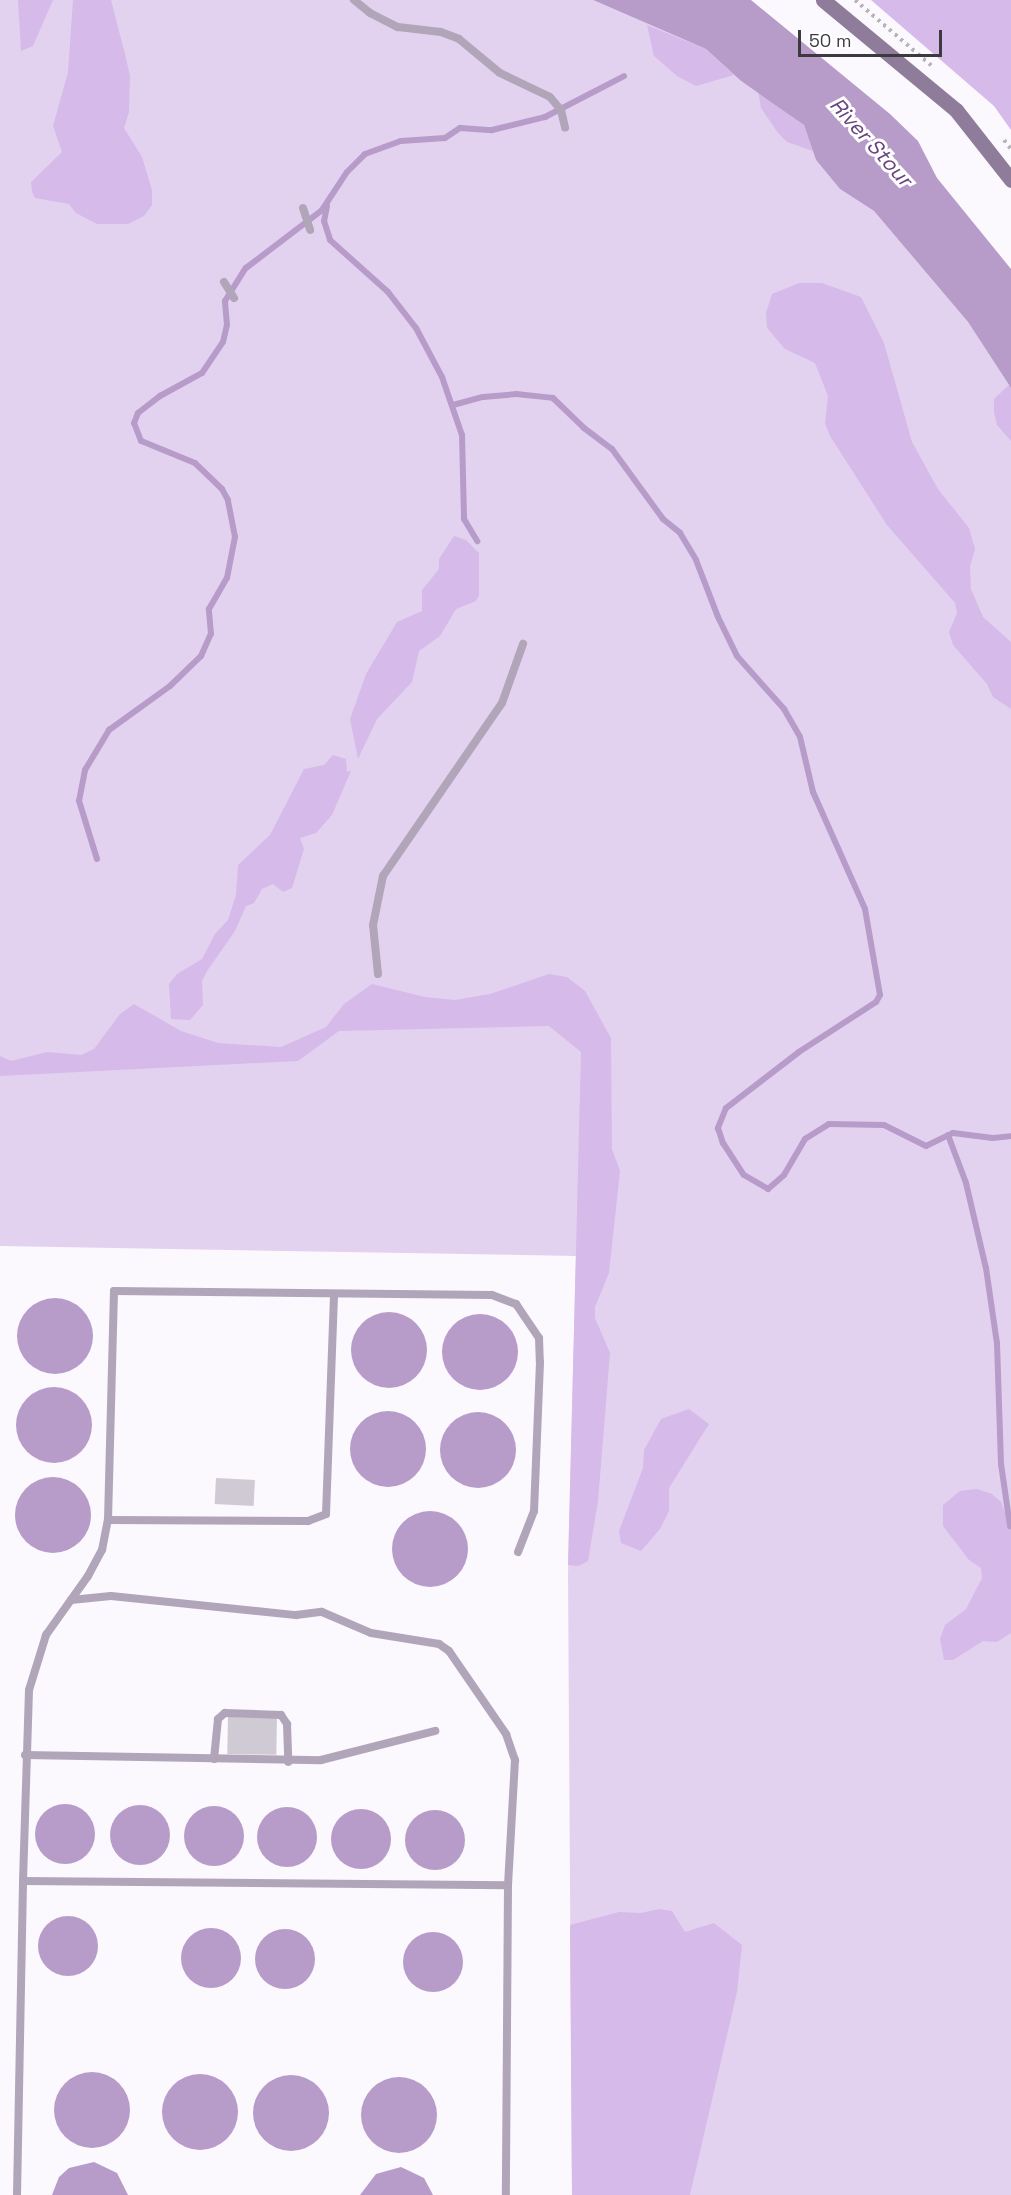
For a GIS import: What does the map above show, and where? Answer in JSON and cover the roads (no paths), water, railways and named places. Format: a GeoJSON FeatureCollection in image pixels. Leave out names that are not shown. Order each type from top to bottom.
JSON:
{"type":"FeatureCollection","features":[{"type":"Feature","properties":{"kind":"main road"},"geometry":{"type":"LineString","coordinates":[[823,0],[956,110],[1011,180]]}},
{"type":"Feature","properties":{"kind":"lane"},"geometry":{"type":"LineString","coordinates":[[354,0],[370,13],[398,27],[451,35],[486,63],[539,89],[558,106],[563,115],[565,128]]}},
{"type":"Feature","properties":{"kind":"lane"},"geometry":{"type":"LineString","coordinates":[[303,208],[310,230]]}},
{"type":"Feature","properties":{"kind":"lane"},"geometry":{"type":"LineString","coordinates":[[224,282],[234,298]]}},
{"type":"Feature","properties":{"kind":"lane"},"geometry":{"type":"LineString","coordinates":[[378,974],[373,925],[383,876],[502,703],[523,644]]}},
{"type":"Feature","properties":{"kind":"lane"},"geometry":{"type":"LineString","coordinates":[[17,2195],[25,1755],[29,1690],[46,1635],[102,1550],[108,1520],[114,1291],[492,1295],[516,1304],[530,1321],[538,1338],[540,1362],[534,1511],[518,1552]]}},
{"type":"Feature","properties":{"kind":"lane"},"geometry":{"type":"LineString","coordinates":[[108,1520],[308,1521],[326,1514],[334,1294]]}},
{"type":"Feature","properties":{"kind":"lane"},"geometry":{"type":"LineString","coordinates":[[71,1600],[111,1596],[296,1615],[322,1612],[371,1633],[438,1644],[449,1651],[506,1734],[515,1760],[508,1885],[506,2195]]}},
{"type":"Feature","properties":{"kind":"lane"},"geometry":{"type":"LineString","coordinates":[[214,1759],[218,1719],[225,1713],[280,1714],[287,1724],[288,1762]]}},
{"type":"Feature","properties":{"kind":"lane"},"geometry":{"type":"LineString","coordinates":[[25,1755],[288,1762],[346,1756],[435,1731]]}},
{"type":"Feature","properties":{"kind":"lane"},"geometry":{"type":"LineString","coordinates":[[23,1881],[508,1885]]}},
{"type":"Feature","properties":{"kind":"water","name":"River Stour"},"geometry":{"type":"Polygon","coordinates":[[[593,0],[751,0],[890,114],[918,141],[937,178],[1011,269],[1011,388],[968,322],[874,211],[840,189],[816,160],[804,125],[741,81],[706,49],[593,0]]]}},
{"type":"Feature","properties":{"kind":"water"},"geometry":{"type":"Polygon","coordinates":[[[55,1298],[70,1301],[82,1309],[90,1321],[93,1336],[90,1351],[82,1363],[70,1371],[55,1374],[40,1371],[28,1363],[20,1351],[17,1336],[20,1321],[28,1309],[40,1301],[55,1298]]]}},
{"type":"Feature","properties":{"kind":"water"},"geometry":{"type":"Polygon","coordinates":[[[389,1312],[404,1315],[416,1323],[424,1335],[427,1350],[424,1365],[416,1377],[404,1385],[389,1388],[374,1385],[362,1377],[354,1365],[351,1350],[354,1335],[362,1323],[374,1315],[389,1312]]]}},
{"type":"Feature","properties":{"kind":"water"},"geometry":{"type":"Polygon","coordinates":[[[480,1314],[495,1317],[507,1325],[515,1337],[518,1352],[515,1367],[507,1379],[495,1387],[480,1390],[465,1387],[453,1379],[445,1367],[442,1352],[445,1337],[453,1325],[465,1317],[480,1314]]]}},
{"type":"Feature","properties":{"kind":"water"},"geometry":{"type":"Polygon","coordinates":[[[54,1387],[69,1390],[81,1398],[89,1410],[92,1425],[89,1440],[81,1452],[69,1460],[54,1463],[39,1460],[27,1452],[19,1440],[16,1425],[19,1410],[27,1398],[39,1390],[54,1387]]]}},
{"type":"Feature","properties":{"kind":"water"},"geometry":{"type":"Polygon","coordinates":[[[388,1411],[403,1414],[415,1422],[423,1434],[426,1449],[423,1464],[415,1476],[403,1484],[388,1487],[373,1484],[361,1476],[353,1464],[350,1449],[353,1434],[361,1422],[373,1414],[388,1411]]]}},
{"type":"Feature","properties":{"kind":"water"},"geometry":{"type":"Polygon","coordinates":[[[478,1412],[493,1415],[505,1423],[513,1435],[516,1450],[513,1465],[505,1477],[493,1485],[478,1488],[463,1485],[451,1477],[443,1465],[440,1450],[443,1435],[451,1423],[463,1415],[478,1412]]]}},
{"type":"Feature","properties":{"kind":"water"},"geometry":{"type":"Polygon","coordinates":[[[53,1477],[68,1480],[80,1488],[88,1500],[91,1515],[88,1530],[80,1542],[68,1550],[53,1553],[38,1550],[26,1542],[18,1530],[15,1515],[18,1500],[26,1488],[38,1480],[53,1477]]]}},
{"type":"Feature","properties":{"kind":"water"},"geometry":{"type":"Polygon","coordinates":[[[430,1511],[445,1514],[457,1522],[465,1534],[468,1549],[465,1564],[457,1576],[445,1584],[430,1587],[415,1584],[403,1576],[395,1564],[392,1549],[395,1534],[403,1522],[415,1514],[430,1511]]]}},
{"type":"Feature","properties":{"kind":"water"},"geometry":{"type":"Polygon","coordinates":[[[59,1804],[71,1804],[82,1809],[90,1817],[95,1834],[93,1846],[82,1859],[71,1864],[59,1864],[48,1859],[40,1851],[35,1840],[35,1828],[40,1817],[48,1809],[59,1804]]]}},
{"type":"Feature","properties":{"kind":"water"},"geometry":{"type":"Polygon","coordinates":[[[134,1805],[146,1805],[157,1810],[165,1818],[170,1835],[168,1847],[157,1860],[146,1865],[134,1865],[123,1860],[115,1852],[110,1841],[110,1829],[115,1818],[123,1810],[134,1805]]]}},
{"type":"Feature","properties":{"kind":"water"},"geometry":{"type":"Polygon","coordinates":[[[208,1806],[220,1806],[231,1811],[239,1819],[244,1836],[242,1848],[231,1861],[220,1866],[208,1866],[197,1861],[189,1853],[184,1842],[184,1830],[189,1819],[197,1811],[208,1806]]]}},
{"type":"Feature","properties":{"kind":"water"},"geometry":{"type":"Polygon","coordinates":[[[287,1807],[299,1809],[312,1820],[317,1837],[315,1849],[304,1862],[287,1867],[275,1865],[262,1854],[257,1837],[259,1825],[270,1812],[287,1807]]]}},
{"type":"Feature","properties":{"kind":"water"},"geometry":{"type":"Polygon","coordinates":[[[355,1809],[367,1809],[378,1814],[386,1822],[391,1839],[389,1851],[378,1864],[367,1869],[355,1869],[344,1864],[336,1856],[331,1845],[331,1833],[336,1822],[344,1814],[355,1809]]]}},
{"type":"Feature","properties":{"kind":"water"},"geometry":{"type":"Polygon","coordinates":[[[429,1810],[441,1810],[452,1815],[460,1823],[465,1840],[463,1852],[452,1865],[441,1870],[429,1870],[418,1865],[410,1857],[405,1846],[405,1834],[410,1823],[418,1815],[429,1810]]]}},
{"type":"Feature","properties":{"kind":"water"},"geometry":{"type":"Polygon","coordinates":[[[62,1916],[74,1916],[85,1921],[93,1929],[98,1946],[96,1958],[85,1971],[74,1976],[62,1976],[51,1971],[43,1963],[38,1952],[38,1940],[43,1929],[51,1921],[62,1916]]]}},
{"type":"Feature","properties":{"kind":"water"},"geometry":{"type":"Polygon","coordinates":[[[205,1928],[217,1928],[228,1933],[236,1941],[241,1958],[239,1970],[228,1983],[217,1988],[205,1988],[194,1983],[186,1975],[181,1964],[181,1952],[186,1941],[194,1933],[205,1928]]]}},
{"type":"Feature","properties":{"kind":"water"},"geometry":{"type":"Polygon","coordinates":[[[279,1929],[291,1929],[302,1934],[310,1942],[315,1959],[313,1971],[302,1984],[291,1989],[279,1989],[268,1984],[260,1976],[255,1965],[255,1953],[260,1942],[268,1934],[279,1929]]]}},
{"type":"Feature","properties":{"kind":"water"},"geometry":{"type":"Polygon","coordinates":[[[427,1932],[439,1932],[450,1937],[458,1945],[463,1962],[461,1974],[450,1987],[439,1992],[427,1992],[416,1987],[408,1979],[403,1968],[403,1956],[408,1945],[416,1937],[427,1932]]]}},
{"type":"Feature","properties":{"kind":"water"},"geometry":{"type":"Polygon","coordinates":[[[92,2072],[107,2075],[119,2083],[127,2095],[130,2110],[127,2125],[119,2137],[107,2145],[92,2148],[77,2145],[65,2137],[57,2125],[54,2110],[57,2095],[65,2083],[77,2075],[92,2072]]]}},
{"type":"Feature","properties":{"kind":"water"},"geometry":{"type":"Polygon","coordinates":[[[200,2074],[215,2077],[227,2085],[235,2097],[238,2112],[235,2127],[227,2139],[215,2147],[200,2150],[185,2147],[173,2139],[165,2127],[162,2112],[165,2097],[173,2085],[185,2077],[200,2074]]]}},
{"type":"Feature","properties":{"kind":"water"},"geometry":{"type":"Polygon","coordinates":[[[291,2075],[306,2078],[318,2086],[326,2098],[329,2113],[326,2128],[318,2140],[306,2148],[291,2151],[276,2148],[264,2140],[256,2128],[253,2113],[256,2098],[264,2086],[276,2078],[291,2075]]]}},
{"type":"Feature","properties":{"kind":"water"},"geometry":{"type":"Polygon","coordinates":[[[399,2077],[414,2080],[426,2088],[434,2100],[437,2115],[434,2130],[426,2142],[414,2150],[399,2153],[384,2150],[372,2142],[364,2130],[361,2115],[364,2100],[372,2088],[384,2080],[399,2077]]]}},
{"type":"Feature","properties":{"kind":"water"},"geometry":{"type":"Polygon","coordinates":[[[94,2162],[117,2173],[128,2195],[52,2195],[59,2177],[69,2168],[94,2162]]]}},
{"type":"Feature","properties":{"kind":"water"},"geometry":{"type":"Polygon","coordinates":[[[401,2167],[424,2178],[433,2195],[360,2195],[376,2174],[401,2167]]]}},
{"type":"Feature","properties":{"kind":"waterway"},"geometry":{"type":"LineString","coordinates":[[97,859],[79,801],[85,770],[109,730],[170,686],[201,656],[211,634],[209,609],[227,578],[235,537],[228,500],[222,489],[195,463],[141,441],[134,423],[138,413],[160,396],[202,373],[223,342],[227,325],[225,301],[246,268],[322,210],[347,172],[365,154],[401,141],[445,138],[460,128],[492,130],[545,117],[624,76]]}},
{"type":"Feature","properties":{"kind":"waterway"},"geometry":{"type":"LineString","coordinates":[[327,206],[324,221],[330,240],[388,292],[416,328],[442,377],[462,435],[464,519],[477,541]]}},
{"type":"Feature","properties":{"kind":"waterway"},"geometry":{"type":"LineString","coordinates":[[453,405],[483,397],[516,394],[553,398],[584,428],[612,449],[663,519],[680,533],[696,560],[718,617],[737,656],[784,709],[800,737],[813,792],[865,909],[880,995],[876,1002],[799,1052],[726,1108],[718,1128],[723,1143],[744,1175],[768,1189],[784,1175],[805,1139],[829,1124],[884,1125],[926,1146],[953,1133],[993,1138],[1011,1136]]}},
{"type":"Feature","properties":{"kind":"waterway"},"geometry":{"type":"LineString","coordinates":[[948,1135],[966,1183],[986,1268],[997,1343],[1001,1464],[1010,1526]]}}]}
